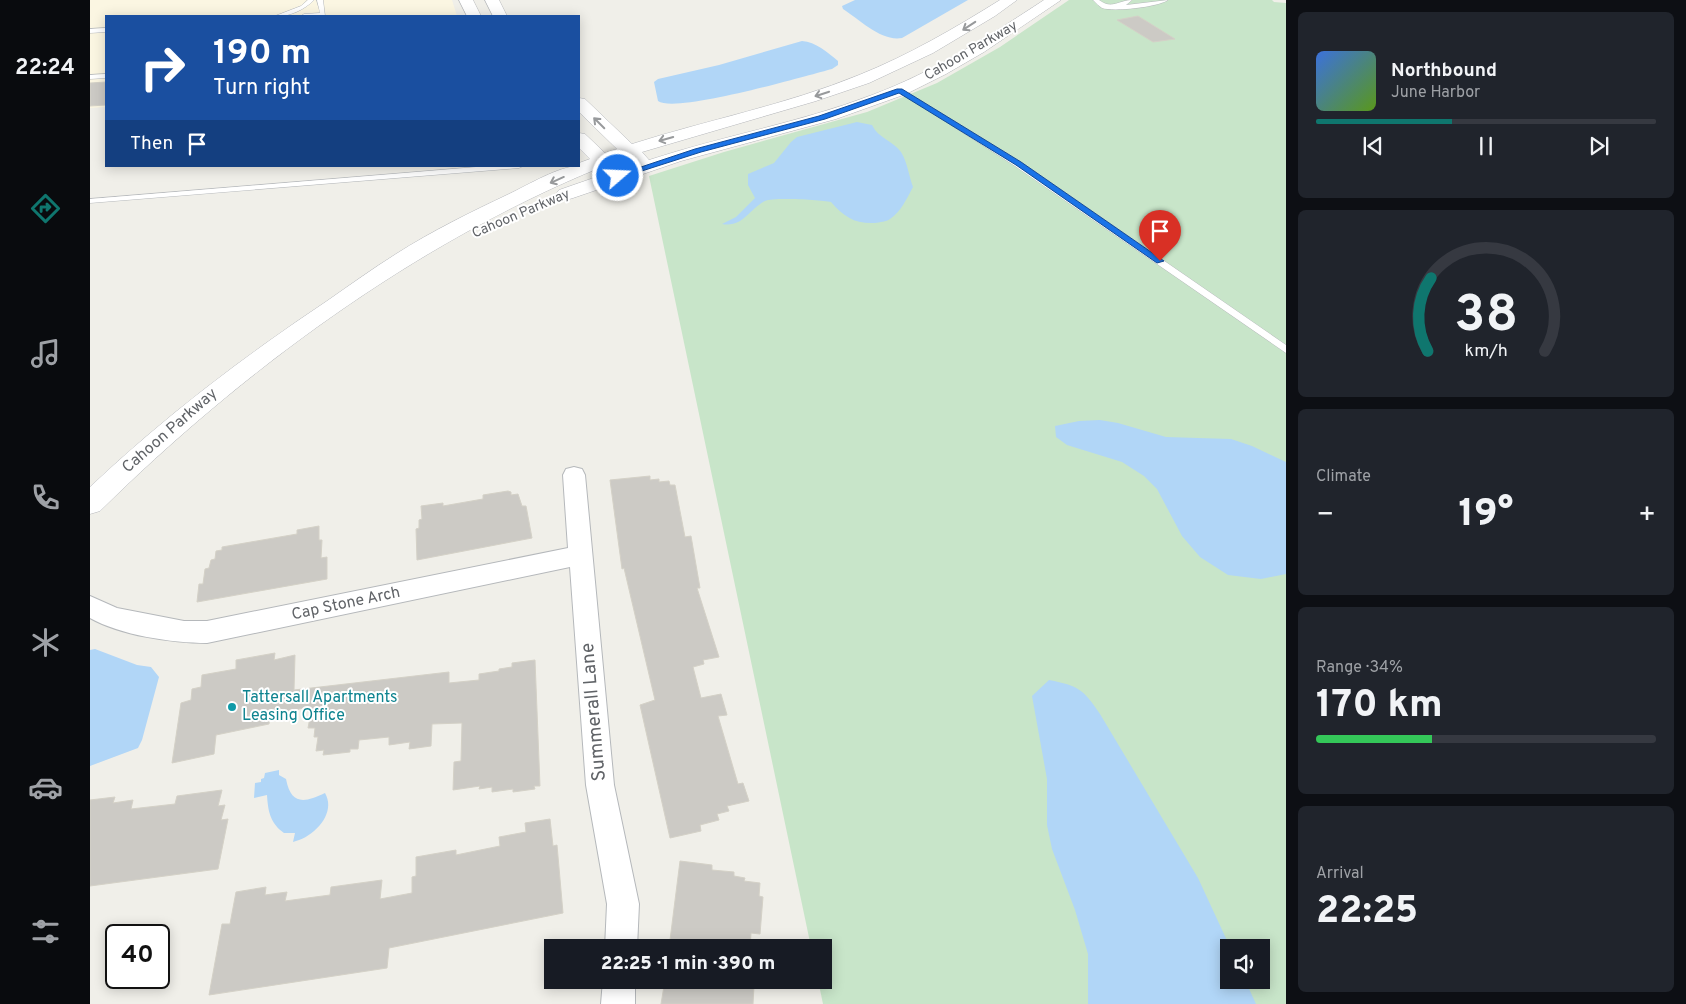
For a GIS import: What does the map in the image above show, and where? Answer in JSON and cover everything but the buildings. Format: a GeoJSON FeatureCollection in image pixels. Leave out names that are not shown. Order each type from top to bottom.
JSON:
{"type":"FeatureCollection","features":[{"type":"Feature","properties":{"kind":"street"},"geometry":{"type":"LineString","coordinates":[[466,0],[474,15]]}},
{"type":"Feature","properties":{"kind":"street"},"geometry":{"type":"LineString","coordinates":[[492,0],[500,15]]}},
{"type":"Feature","properties":{"kind":"street","name":"Cahoon Parkway"},"geometry":{"type":"LineString","coordinates":[[90,504],[160,437],[221,387],[293,333],[407,257],[470,222],[547,184],[629,151],[807,99],[875,76],[941,44],[1010,0]]}},
{"type":"Feature","properties":{"kind":"street","name":"Cahoon Parkway"},"geometry":{"type":"LineString","coordinates":[[351,295],[465,237],[533,207],[646,166],[822,118],[900,90],[963,60],[1054,0]]}},
{"type":"Feature","properties":{"kind":"street"},"geometry":{"type":"LineString","coordinates":[[580,105],[646,166]]}},
{"type":"Feature","properties":{"kind":"street"},"geometry":{"type":"LineString","coordinates":[[580,139],[618,176]]}},
{"type":"Feature","properties":{"kind":"street","name":"Summerall Lane"},"geometry":{"type":"LineString","coordinates":[[574,475],[600,785],[623,904],[621,939]]}},
{"type":"Feature","properties":{"kind":"street","name":"Cap Stone Arch"},"geometry":{"type":"LineString","coordinates":[[90,606],[101,619],[184,632],[208,632],[580,555]]}},
{"type":"Feature","properties":{"kind":"street"},"geometry":{"type":"LineString","coordinates":[[618,1004],[619,989]]}},
{"type":"Feature","properties":{"kind":"lane"},"geometry":{"type":"LineString","coordinates":[[281,15],[304,7],[311,0]]}},
{"type":"Feature","properties":{"kind":"lane"},"geometry":{"type":"LineString","coordinates":[[320,0],[323,15]]}},
{"type":"Feature","properties":{"kind":"lane"},"geometry":{"type":"LineString","coordinates":[[1096,0],[1103,6],[1120,7],[1159,3],[1165,0]]}},
{"type":"Feature","properties":{"kind":"lane"},"geometry":{"type":"LineString","coordinates":[[1120,7],[1129,0]]}},
{"type":"Feature","properties":{"kind":"lane"},"geometry":{"type":"LineString","coordinates":[[90,31],[105,30]]}},
{"type":"Feature","properties":{"kind":"lane"},"geometry":{"type":"LineString","coordinates":[[90,77],[105,76]]}},
{"type":"Feature","properties":{"kind":"lane"},"geometry":{"type":"LineString","coordinates":[[900,90],[1018,164],[1286,350]]}},
{"type":"Feature","properties":{"kind":"lane"},"geometry":{"type":"LineString","coordinates":[[90,201],[507,167]]}},
{"type":"Feature","properties":{"kind":"shaded area"},"geometry":{"type":"Polygon","coordinates":[[[90,0],[452,0],[457,15],[105,15],[105,107],[90,108],[90,0]]]}},
{"type":"Feature","properties":{"kind":"green space"},"geometry":{"type":"Polygon","coordinates":[[[1069,0],[1272,0],[1274,2],[1286,3],[1286,1004],[823,1004],[820,989],[832,989],[832,939],[809,939],[649,176],[724,152],[867,112],[937,83],[1000,47],[1069,0]]]}},
{"type":"Feature","properties":{"kind":"water"},"geometry":{"type":"Polygon","coordinates":[[[855,0],[968,0],[902,38],[894,38],[887,37],[871,29],[843,9],[842,6],[855,0]]]}},
{"type":"Feature","properties":{"kind":"water"},"geometry":{"type":"Polygon","coordinates":[[[802,41],[812,43],[821,48],[838,61],[838,65],[832,69],[796,79],[714,98],[670,104],[658,101],[654,82],[658,79],[719,65],[802,41]]]}},
{"type":"Feature","properties":{"kind":"water"},"geometry":{"type":"Polygon","coordinates":[[[857,122],[872,125],[878,133],[898,148],[905,160],[913,187],[894,216],[883,222],[868,223],[856,221],[845,216],[831,202],[777,199],[759,204],[741,221],[722,224],[736,217],[755,198],[748,185],[748,174],[774,163],[797,137],[857,122]]]}},
{"type":"Feature","properties":{"kind":"water"},"geometry":{"type":"Polygon","coordinates":[[[1100,420],[1118,423],[1166,437],[1231,439],[1252,446],[1286,462],[1286,574],[1261,579],[1228,575],[1200,557],[1182,536],[1157,489],[1144,476],[1122,462],[1067,445],[1056,437],[1055,426],[1079,421],[1100,420]]]}},
{"type":"Feature","properties":{"kind":"water"},"geometry":{"type":"Polygon","coordinates":[[[95,649],[137,665],[151,667],[159,677],[142,740],[138,748],[90,766],[90,650],[95,649]]]}},
{"type":"Feature","properties":{"kind":"water"},"geometry":{"type":"Polygon","coordinates":[[[1049,680],[1067,684],[1084,694],[1100,714],[1198,878],[1226,939],[1220,939],[1220,989],[1249,989],[1256,1004],[1088,1004],[1088,954],[1075,910],[1052,849],[1047,825],[1047,779],[1032,696],[1049,680]]]}},
{"type":"Feature","properties":{"kind":"water"},"geometry":{"type":"Polygon","coordinates":[[[279,770],[279,775],[286,779],[291,794],[295,797],[305,800],[325,793],[328,801],[328,809],[321,824],[301,840],[293,842],[295,833],[284,833],[279,829],[269,811],[267,795],[254,798],[255,783],[261,782],[265,773],[279,770]]]}},
{"type":"Feature","properties":{"kind":"place","name":"Tattersall Apartments Leasing Office"},"geometry":{"type":"Point","coordinates":[232,707]}},
{"type":"Feature","properties":{"kind":"route"},"geometry":{"type":"LineString","coordinates":[[618,176],[698,151],[822,118],[900,90],[925,108],[1018,164],[1160,261]]}}]}
